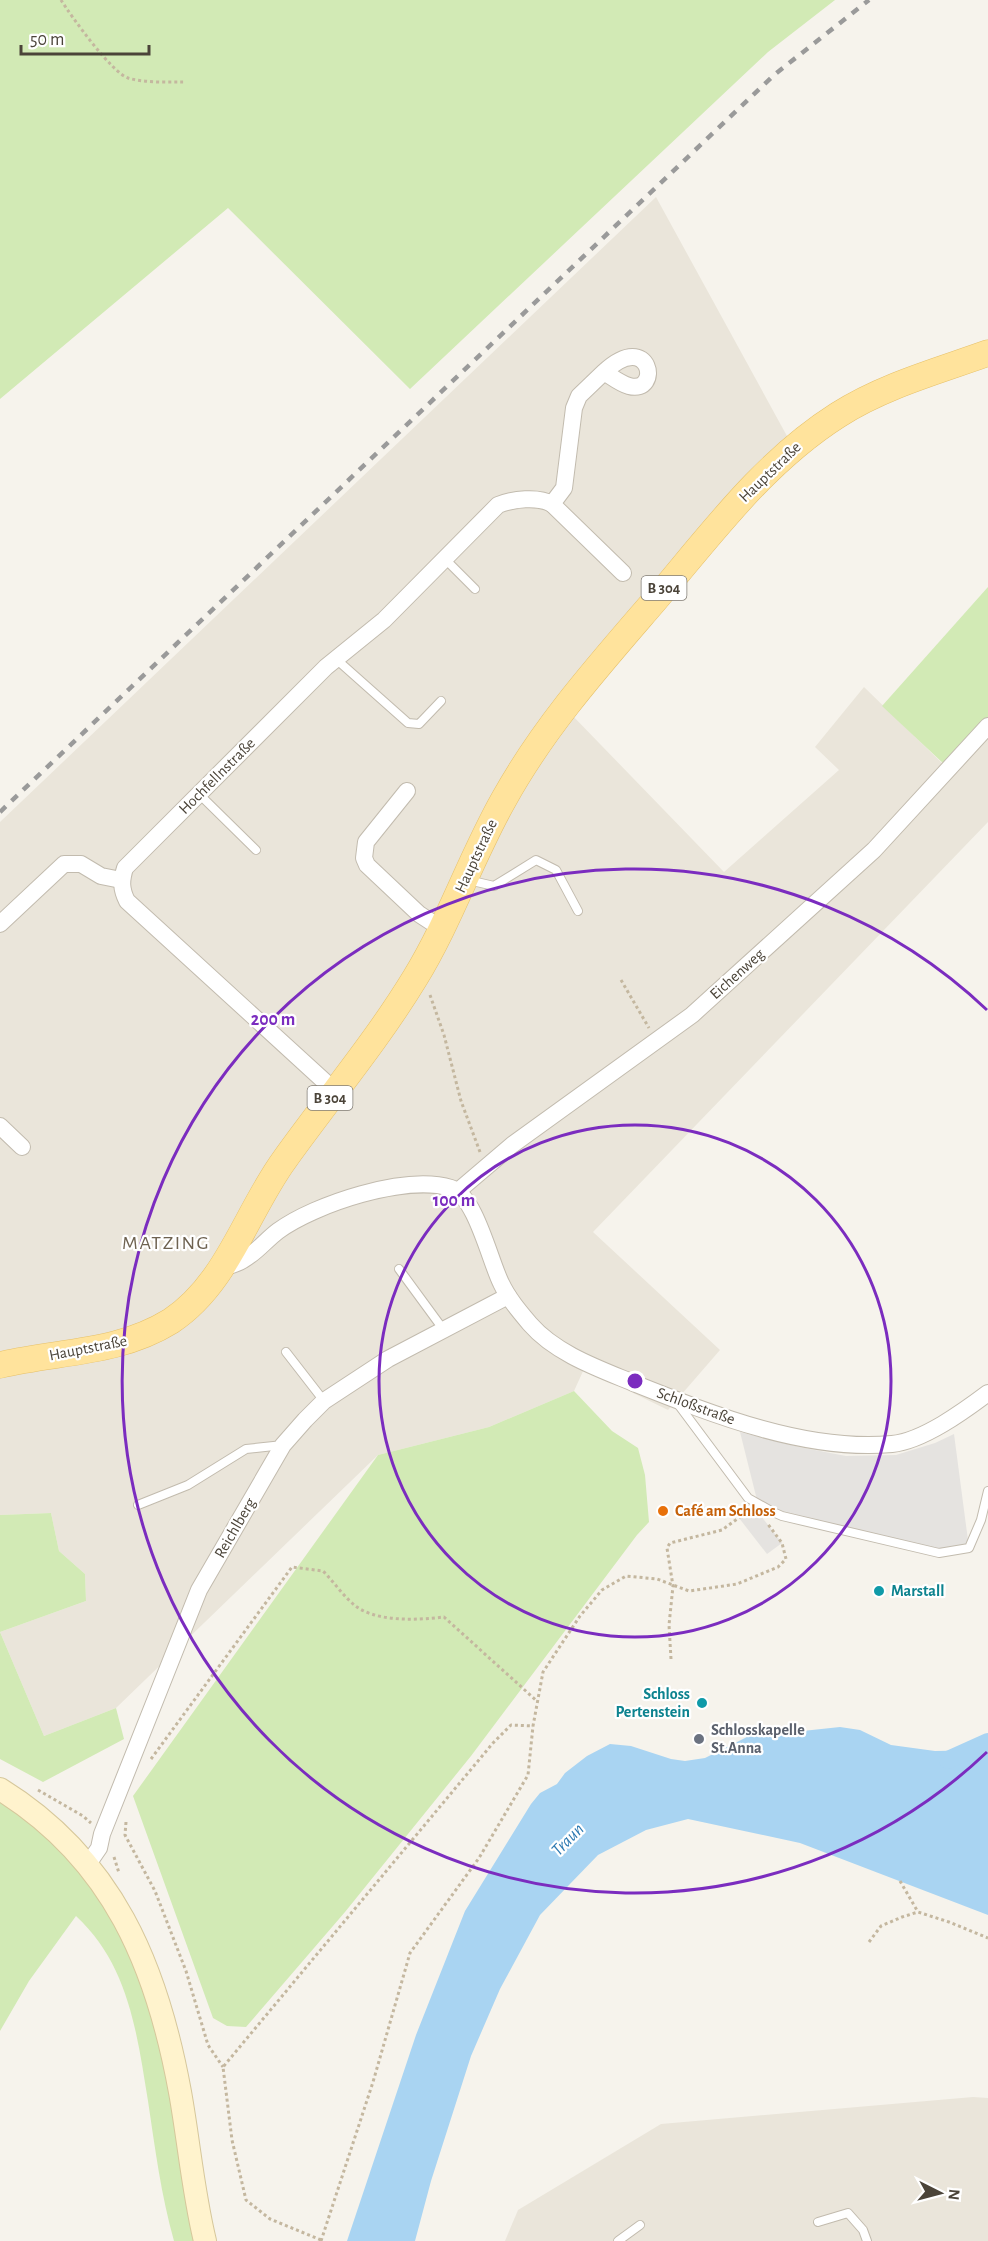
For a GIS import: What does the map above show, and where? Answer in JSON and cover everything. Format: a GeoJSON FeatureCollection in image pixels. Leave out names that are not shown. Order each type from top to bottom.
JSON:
{"type":"FeatureCollection","features":[{"type":"Feature","properties":{"kind":"main road","name":"Hauptstraße"},"geometry":{"type":"LineString","coordinates":[[0,1365],[96,1350],[133,1340],[163,1325],[188,1308],[202,1294],[222,1268],[266,1186],[408,989],[442,929],[485,834],[505,797],[525,763],[563,708],[735,506],[794,447],[838,415],[862,401],[988,353]]}},
{"type":"Feature","properties":{"kind":"main road"},"geometry":{"type":"LineString","coordinates":[[0,1789],[46,1822],[88,1864],[134,1939],[158,2000],[180,2092],[205,2241]]}},
{"type":"Feature","properties":{"kind":"street"},"geometry":{"type":"LineString","coordinates":[[604,372],[576,402],[564,488],[552,504],[623,573]]}},
{"type":"Feature","properties":{"kind":"street","name":"Hochfellnstraße"},"geometry":{"type":"LineString","coordinates":[[121,880],[125,868],[134,858],[336,659],[384,620],[498,505],[511,500],[546,501],[552,504]]}},
{"type":"Feature","properties":{"kind":"street","name":"Eichenweg"},"geometry":{"type":"LineString","coordinates":[[458,1191],[512,1145],[692,1015],[874,850],[988,726]]}},
{"type":"Feature","properties":{"kind":"street"},"geometry":{"type":"LineString","coordinates":[[407,791],[366,842],[364,858],[367,865],[419,914],[442,929]]}},
{"type":"Feature","properties":{"kind":"street"},"geometry":{"type":"LineString","coordinates":[[0,924],[64,864],[81,864],[101,876],[121,880],[122,891],[127,901],[335,1091]]}},
{"type":"Feature","properties":{"kind":"street"},"geometry":{"type":"LineString","coordinates":[[0,1126],[22,1147]]}},
{"type":"Feature","properties":{"kind":"street"},"geometry":{"type":"LineString","coordinates":[[222,1268],[243,1261],[278,1231],[315,1209],[402,1185],[434,1184],[458,1191]]}},
{"type":"Feature","properties":{"kind":"street","name":"Schloßstraße"},"geometry":{"type":"LineString","coordinates":[[458,1191],[475,1215],[499,1281],[507,1296],[532,1326],[560,1349],[596,1367],[674,1399],[739,1422],[802,1438],[849,1444],[894,1444],[931,1431],[963,1412],[988,1393]]}},
{"type":"Feature","properties":{"kind":"street","name":"Reichlberg"},"geometry":{"type":"LineString","coordinates":[[88,1864],[99,1848],[110,1813],[199,1590],[283,1445],[324,1401],[388,1359],[507,1296]]}},
{"type":"Feature","properties":{"kind":"lane"},"geometry":{"type":"LineString","coordinates":[[445,559],[475,589]]}},
{"type":"Feature","properties":{"kind":"lane"},"geometry":{"type":"LineString","coordinates":[[336,659],[408,723],[419,724],[441,701]]}},
{"type":"Feature","properties":{"kind":"lane"},"geometry":{"type":"LineString","coordinates":[[199,794],[256,850]]}},
{"type":"Feature","properties":{"kind":"lane"},"geometry":{"type":"LineString","coordinates":[[465,879],[494,886],[536,860],[556,870],[578,911]]}},
{"type":"Feature","properties":{"kind":"lane"},"geometry":{"type":"LineString","coordinates":[[399,1269],[443,1329]]}},
{"type":"Feature","properties":{"kind":"lane"},"geometry":{"type":"LineString","coordinates":[[286,1352],[324,1401]]}},
{"type":"Feature","properties":{"kind":"lane"},"geometry":{"type":"LineString","coordinates":[[674,1399],[748,1498],[782,1516],[939,1553],[969,1548],[981,1520],[988,1491]]}},
{"type":"Feature","properties":{"kind":"lane"},"geometry":{"type":"LineString","coordinates":[[138,1505],[188,1485],[246,1449],[283,1445]]}},
{"type":"Feature","properties":{"kind":"lane"},"geometry":{"type":"LineString","coordinates":[[818,2222],[848,2213],[863,2230],[867,2241]]}},
{"type":"Feature","properties":{"kind":"lane"},"geometry":{"type":"LineString","coordinates":[[618,2241],[640,2225]]}},
{"type":"Feature","properties":{"kind":"path"},"geometry":{"type":"LineString","coordinates":[[61,0],[84,35],[125,78],[184,82]]}},
{"type":"Feature","properties":{"kind":"path"},"geometry":{"type":"LineString","coordinates":[[621,980],[656,1041]]}},
{"type":"Feature","properties":{"kind":"path"},"geometry":{"type":"LineString","coordinates":[[428,991],[444,1035],[461,1101],[486,1167]]}},
{"type":"Feature","properties":{"kind":"path"},"geometry":{"type":"LineString","coordinates":[[126,1814],[125,1835],[155,1891],[186,1971],[208,2045],[224,2067],[232,2140],[246,2200],[270,2219],[321,2240],[373,2082],[410,1953],[479,1858],[528,1775],[533,1726],[543,1672],[580,1616],[602,1590],[626,1576],[657,1579],[689,1591],[737,1584],[778,1567],[786,1559],[782,1543],[748,1498]]}},
{"type":"Feature","properties":{"kind":"path"},"geometry":{"type":"LineString","coordinates":[[671,1659],[669,1625],[673,1586],[667,1548],[670,1543],[722,1530],[754,1507]]}},
{"type":"Feature","properties":{"kind":"path"},"geometry":{"type":"LineString","coordinates":[[151,1759],[292,1566],[323,1571],[353,1605],[382,1618],[444,1617],[538,1701]]}},
{"type":"Feature","properties":{"kind":"path"},"geometry":{"type":"LineString","coordinates":[[224,2067],[493,1743],[511,1725],[533,1726]]}},
{"type":"Feature","properties":{"kind":"path"},"geometry":{"type":"LineString","coordinates":[[900,1881],[918,1912]]}},
{"type":"Feature","properties":{"kind":"path"},"geometry":{"type":"LineString","coordinates":[[869,1942],[881,1926],[918,1912],[988,1938]]}},
{"type":"Feature","properties":{"kind":"shaded area"},"geometry":{"type":"Polygon","coordinates":[[[656,197],[793,447],[570,713],[724,872],[839,770],[815,747],[864,687],[948,769],[988,727],[988,822],[593,1232],[720,1350],[668,1410],[584,1369],[574,1391],[489,1427],[378,1455],[116,1708],[44,1736],[0,1632],[86,1601],[85,1574],[59,1551],[51,1513],[0,1515],[0,822],[656,197]]]}},
{"type":"Feature","properties":{"kind":"shaded area"},"geometry":{"type":"Polygon","coordinates":[[[740,1432],[846,1456],[896,1455],[935,1443],[954,1434],[969,1548],[939,1553],[782,1516],[758,1504],[740,1432]]]}},
{"type":"Feature","properties":{"kind":"shaded area"},"geometry":{"type":"Polygon","coordinates":[[[754,1507],[782,1543],[767,1554],[739,1518],[754,1507]]]}},
{"type":"Feature","properties":{"kind":"shaded area"},"geometry":{"type":"Polygon","coordinates":[[[973,2097],[988,2098],[988,2241],[505,2241],[518,2210],[661,2124],[973,2097]]]}},
{"type":"Feature","properties":{"kind":"green space"},"geometry":{"type":"Polygon","coordinates":[[[0,0],[835,0],[768,52],[410,389],[228,208],[0,399],[0,0]]]}},
{"type":"Feature","properties":{"kind":"green space"},"geometry":{"type":"Polygon","coordinates":[[[988,587],[988,719],[945,765],[882,706],[988,587]]]}},
{"type":"Feature","properties":{"kind":"green space"},"geometry":{"type":"Polygon","coordinates":[[[574,1391],[612,1431],[638,1448],[645,1475],[649,1522],[471,1756],[345,1912],[246,2027],[227,2026],[213,2018],[133,1796],[378,1455],[489,1427],[574,1391]]]}},
{"type":"Feature","properties":{"kind":"green space"},"geometry":{"type":"Polygon","coordinates":[[[51,1513],[59,1551],[85,1574],[86,1601],[0,1632],[0,1515],[51,1513]]]}},
{"type":"Feature","properties":{"kind":"green space"},"geometry":{"type":"Polygon","coordinates":[[[0,1632],[44,1736],[116,1708],[124,1739],[43,1782],[0,1759],[0,1632]]]}},
{"type":"Feature","properties":{"kind":"green space"},"geometry":{"type":"Polygon","coordinates":[[[0,1801],[50,1836],[103,1901],[143,1976],[170,2091],[194,2241],[174,2241],[169,2224],[140,2051],[128,2002],[108,1956],[94,1935],[76,1916],[29,1981],[0,2031],[0,1801]]]}},
{"type":"Feature","properties":{"kind":"water","name":"Traun"},"geometry":{"type":"Polygon","coordinates":[[[840,1727],[860,1730],[891,1745],[935,1751],[988,1750],[988,1915],[800,1843],[688,1819],[646,1830],[598,1855],[540,1915],[500,1989],[471,2056],[431,2181],[415,2241],[347,2241],[416,2035],[465,1911],[540,1793],[557,1784],[565,1773],[587,1756],[610,1744],[631,1746],[671,1759],[685,1761],[705,1758],[757,1732],[784,1733],[840,1727]]]}},
{"type":"Feature","properties":{"kind":"waterway"},"geometry":{"type":"LineString","coordinates":[[948,1760],[988,1742]]}},
{"type":"Feature","properties":{"kind":"railway"},"geometry":{"type":"LineString","coordinates":[[0,812],[774,75],[869,0]]}},
{"type":"Feature","properties":{"kind":"place","name":"Café am Schloss"},"geometry":{"type":"Point","coordinates":[663,1511]}},
{"type":"Feature","properties":{"kind":"place","name":"Marstall"},"geometry":{"type":"Point","coordinates":[879,1591]}},
{"type":"Feature","properties":{"kind":"place","name":"Schloss Pertenstein"},"geometry":{"type":"Point","coordinates":[702,1703]}},
{"type":"Feature","properties":{"kind":"place","name":"Schlosskapelle St.Anna"},"geometry":{"type":"Point","coordinates":[699,1739]}},
{"type":"Feature","properties":{"kind":"district","name":"MATZING"},"geometry":{"type":"Point","coordinates":[166,1243]}}]}
